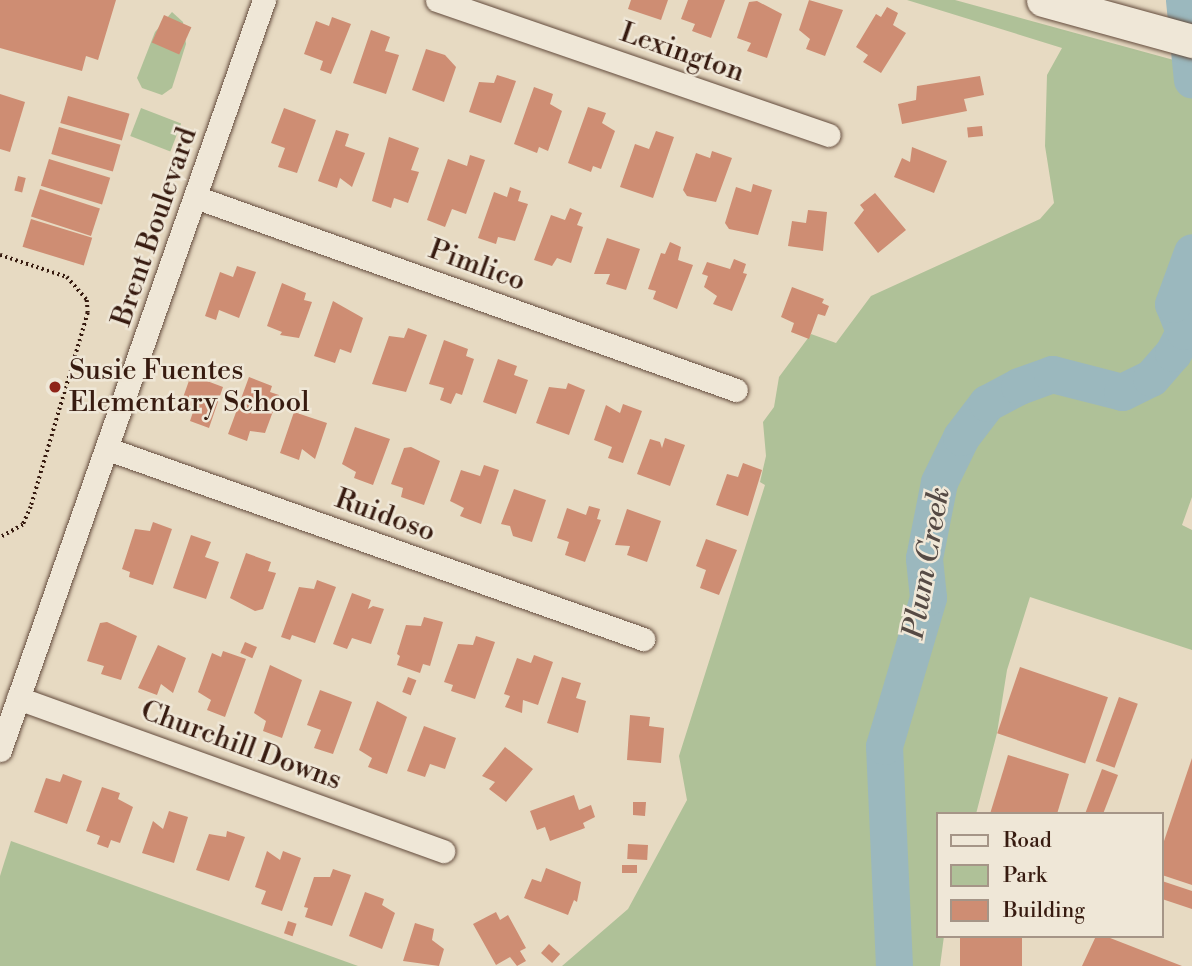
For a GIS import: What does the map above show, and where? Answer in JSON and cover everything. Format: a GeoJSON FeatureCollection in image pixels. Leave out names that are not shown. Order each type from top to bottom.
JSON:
{"type":"FeatureCollection","features":[{"type":"Feature","properties":{"kind":"street","name":"Brent Boulevard"},"geometry":{"type":"LineString","coordinates":[[0,750],[198,198],[264,0]]}},
{"type":"Feature","properties":{"kind":"street","name":"Lexington"},"geometry":{"type":"LineString","coordinates":[[438,0],[828,135]]}},
{"type":"Feature","properties":{"kind":"street"},"geometry":{"type":"LineString","coordinates":[[1043,0],[1192,41]]}},
{"type":"Feature","properties":{"kind":"street","name":"Pimlico"},"geometry":{"type":"LineString","coordinates":[[198,198],[736,390]]}},
{"type":"Feature","properties":{"kind":"street","name":"Ruidoso"},"geometry":{"type":"LineString","coordinates":[[108,449],[643,639]]}},
{"type":"Feature","properties":{"kind":"street","name":"Churchill Downs"},"geometry":{"type":"LineString","coordinates":[[18,698],[443,851]]}},
{"type":"Feature","properties":{"kind":"path"},"geometry":{"type":"LineString","coordinates":[[0,255],[67,277],[87,300],[88,313],[31,507],[23,525],[0,538]]}},
{"type":"Feature","properties":{"kind":"green space"},"geometry":{"type":"Polygon","coordinates":[[[907,0],[955,0],[1192,65],[1192,497],[1182,525],[1192,530],[1192,650],[1030,597],[1007,670],[997,733],[977,812],[936,812],[936,938],[944,938],[940,966],[562,966],[628,909],[687,800],[679,756],[765,485],[760,482],[766,456],[763,422],[774,407],[779,377],[811,334],[836,343],[871,296],[1040,219],[1054,203],[1045,146],[1047,75],[1062,48],[907,0]]]}},
{"type":"Feature","properties":{"kind":"green space"},"geometry":{"type":"Polygon","coordinates":[[[172,12],[183,22],[186,44],[172,88],[162,95],[142,88],[137,78],[155,32],[172,12]]]}},
{"type":"Feature","properties":{"kind":"green space"},"geometry":{"type":"Polygon","coordinates":[[[141,108],[181,123],[170,151],[130,136],[141,108]]]}},
{"type":"Feature","properties":{"kind":"green space"},"geometry":{"type":"Polygon","coordinates":[[[11,841],[358,966],[0,966],[0,876],[11,841]]]}},
{"type":"Feature","properties":{"kind":"building"},"geometry":{"type":"Polygon","coordinates":[[[0,0],[116,0],[98,60],[86,56],[82,71],[0,48],[0,0]]]}},
{"type":"Feature","properties":{"kind":"building"},"geometry":{"type":"Polygon","coordinates":[[[631,0],[668,0],[661,20],[628,9],[631,0]]]}},
{"type":"Feature","properties":{"kind":"building"},"geometry":{"type":"Polygon","coordinates":[[[688,0],[725,0],[711,38],[692,31],[695,24],[681,19],[688,0]]]}},
{"type":"Feature","properties":{"kind":"building"},"geometry":{"type":"Polygon","coordinates":[[[809,0],[843,10],[825,56],[806,49],[810,39],[799,30],[809,0]]]}},
{"type":"Feature","properties":{"kind":"building"},"geometry":{"type":"Polygon","coordinates":[[[757,1],[782,14],[767,58],[747,51],[751,43],[737,38],[749,2],[757,1]]]}},
{"type":"Feature","properties":{"kind":"building"},"geometry":{"type":"Polygon","coordinates":[[[887,7],[898,13],[893,25],[906,33],[881,73],[863,62],[868,55],[856,47],[876,14],[881,17],[887,7]]]}},
{"type":"Feature","properties":{"kind":"building"},"geometry":{"type":"Polygon","coordinates":[[[164,15],[191,27],[179,55],[152,42],[164,15]]]}},
{"type":"Feature","properties":{"kind":"building"},"geometry":{"type":"Polygon","coordinates":[[[332,17],[351,24],[331,74],[320,70],[323,61],[304,54],[316,21],[329,26],[332,17]]]}},
{"type":"Feature","properties":{"kind":"building"},"geometry":{"type":"Polygon","coordinates":[[[371,30],[390,37],[385,51],[399,55],[386,94],[353,83],[371,30]]]}},
{"type":"Feature","properties":{"kind":"building"},"geometry":{"type":"Polygon","coordinates":[[[426,49],[445,55],[456,67],[444,102],[412,90],[426,49]]]}},
{"type":"Feature","properties":{"kind":"building"},"geometry":{"type":"Polygon","coordinates":[[[497,75],[516,81],[501,123],[469,112],[479,82],[494,83],[497,75]]]}},
{"type":"Feature","properties":{"kind":"building"},"geometry":{"type":"Polygon","coordinates":[[[980,76],[984,95],[964,99],[967,111],[902,124],[898,104],[916,100],[917,86],[980,76]]]}},
{"type":"Feature","properties":{"kind":"building"},"geometry":{"type":"Polygon","coordinates":[[[534,87],[553,94],[550,104],[562,111],[548,151],[539,147],[537,153],[514,144],[534,87]]]}},
{"type":"Feature","properties":{"kind":"building"},"geometry":{"type":"Polygon","coordinates":[[[0,94],[25,102],[10,152],[0,149],[0,94]]]}},
{"type":"Feature","properties":{"kind":"building"},"geometry":{"type":"Polygon","coordinates":[[[68,96],[130,114],[122,141],[60,123],[68,96]]]}},
{"type":"Feature","properties":{"kind":"building"},"geometry":{"type":"Polygon","coordinates":[[[588,107],[606,113],[602,123],[615,131],[601,169],[593,166],[591,172],[568,163],[588,107]]]}},
{"type":"Feature","properties":{"kind":"building"},"geometry":{"type":"Polygon","coordinates":[[[284,108],[316,120],[297,173],[278,167],[285,148],[271,143],[284,108]]]}},
{"type":"Feature","properties":{"kind":"building"},"geometry":{"type":"Polygon","coordinates":[[[982,126],[983,136],[968,138],[967,128],[982,126]]]}},
{"type":"Feature","properties":{"kind":"building"},"geometry":{"type":"Polygon","coordinates":[[[59,127],[121,145],[113,172],[51,154],[59,127]]]}},
{"type":"Feature","properties":{"kind":"building"},"geometry":{"type":"Polygon","coordinates":[[[336,130],[349,134],[345,146],[365,153],[352,187],[340,178],[337,188],[318,181],[336,130]]]}},
{"type":"Feature","properties":{"kind":"building"},"geometry":{"type":"Polygon","coordinates":[[[656,131],[674,137],[653,198],[620,187],[635,144],[649,149],[656,131]]]}},
{"type":"Feature","properties":{"kind":"building"},"geometry":{"type":"Polygon","coordinates":[[[389,137],[419,148],[411,170],[419,172],[408,203],[394,198],[391,208],[372,201],[389,137]]]}},
{"type":"Feature","properties":{"kind":"building"},"geometry":{"type":"Polygon","coordinates":[[[912,147],[947,161],[934,193],[894,177],[902,158],[910,162],[912,147]]]}},
{"type":"Feature","properties":{"kind":"building"},"geometry":{"type":"Polygon","coordinates":[[[712,151],[732,158],[716,202],[687,196],[683,190],[696,153],[710,158],[712,151]]]}},
{"type":"Feature","properties":{"kind":"building"},"geometry":{"type":"Polygon","coordinates":[[[470,155],[485,160],[466,214],[452,209],[445,227],[427,220],[448,159],[467,166],[470,155]]]}},
{"type":"Feature","properties":{"kind":"building"},"geometry":{"type":"Polygon","coordinates":[[[49,159],[110,178],[102,204],[41,186],[49,159]]]}},
{"type":"Feature","properties":{"kind":"building"},"geometry":{"type":"Polygon","coordinates":[[[18,176],[26,178],[22,192],[14,191],[18,176]]]}},
{"type":"Feature","properties":{"kind":"building"},"geometry":{"type":"Polygon","coordinates":[[[753,184],[772,190],[758,235],[729,229],[725,223],[736,187],[751,192],[753,184]]]}},
{"type":"Feature","properties":{"kind":"building"},"geometry":{"type":"Polygon","coordinates":[[[510,187],[521,191],[518,201],[528,204],[515,241],[498,237],[496,244],[478,238],[494,192],[507,197],[510,187]]]}},
{"type":"Feature","properties":{"kind":"building"},"geometry":{"type":"Polygon","coordinates":[[[40,189],[100,208],[91,236],[31,217],[40,189]]]}},
{"type":"Feature","properties":{"kind":"building"},"geometry":{"type":"Polygon","coordinates":[[[875,193],[906,230],[878,253],[854,223],[864,210],[860,205],[875,193]]]}},
{"type":"Feature","properties":{"kind":"building"},"geometry":{"type":"Polygon","coordinates":[[[570,208],[582,213],[577,225],[583,227],[571,263],[557,258],[552,266],[534,260],[551,215],[565,220],[570,208]]]}},
{"type":"Feature","properties":{"kind":"building"},"geometry":{"type":"Polygon","coordinates":[[[808,210],[827,212],[823,251],[788,246],[792,221],[806,223],[808,210]]]}},
{"type":"Feature","properties":{"kind":"building"},"geometry":{"type":"Polygon","coordinates":[[[31,219],[92,238],[84,265],[23,247],[31,219]]]}},
{"type":"Feature","properties":{"kind":"building"},"geometry":{"type":"Polygon","coordinates":[[[607,238],[640,249],[626,290],[606,284],[610,274],[594,274],[607,238]]]}},
{"type":"Feature","properties":{"kind":"building"},"geometry":{"type":"Polygon","coordinates":[[[670,242],[681,247],[678,260],[693,265],[677,309],[653,299],[656,291],[648,289],[661,253],[665,254],[670,242]]]}},
{"type":"Feature","properties":{"kind":"building"},"geometry":{"type":"Polygon","coordinates":[[[734,259],[746,264],[743,273],[747,274],[732,311],[713,304],[717,296],[704,287],[708,276],[702,274],[707,262],[730,269],[734,259]]]}},
{"type":"Feature","properties":{"kind":"building"},"geometry":{"type":"Polygon","coordinates":[[[237,266],[256,272],[239,318],[219,310],[216,320],[205,316],[220,272],[233,277],[237,266]]]}},
{"type":"Feature","properties":{"kind":"building"},"geometry":{"type":"Polygon","coordinates":[[[282,283],[306,293],[304,300],[312,302],[299,338],[280,335],[282,332],[267,326],[282,283]]]}},
{"type":"Feature","properties":{"kind":"building"},"geometry":{"type":"Polygon","coordinates":[[[792,287],[824,299],[822,303],[829,306],[825,316],[818,314],[809,339],[791,332],[794,323],[781,317],[792,287]]]}},
{"type":"Feature","properties":{"kind":"building"},"geometry":{"type":"Polygon","coordinates":[[[333,301],[363,318],[351,353],[340,349],[335,363],[314,356],[333,301]]]}},
{"type":"Feature","properties":{"kind":"building"},"geometry":{"type":"Polygon","coordinates":[[[408,328],[427,335],[406,392],[372,384],[389,336],[404,338],[408,328]]]}},
{"type":"Feature","properties":{"kind":"building"},"geometry":{"type":"Polygon","coordinates":[[[444,340],[468,349],[466,356],[474,359],[462,395],[456,393],[451,404],[440,400],[444,388],[429,384],[444,340]]]}},
{"type":"Feature","properties":{"kind":"building"},"geometry":{"type":"Polygon","coordinates":[[[498,359],[517,366],[514,375],[528,380],[516,414],[483,402],[498,359]]]}},
{"type":"Feature","properties":{"kind":"building"},"geometry":{"type":"Polygon","coordinates":[[[191,375],[223,387],[209,428],[190,421],[193,412],[180,406],[191,375]]]}},
{"type":"Feature","properties":{"kind":"building"},"geometry":{"type":"Polygon","coordinates":[[[249,377],[272,386],[270,392],[279,395],[265,433],[250,431],[247,441],[228,434],[249,377]]]}},
{"type":"Feature","properties":{"kind":"building"},"geometry":{"type":"Polygon","coordinates":[[[568,383],[585,390],[569,435],[536,423],[549,387],[566,389],[568,383]]]}},
{"type":"Feature","properties":{"kind":"building"},"geometry":{"type":"Polygon","coordinates":[[[623,404],[642,411],[623,463],[608,458],[612,447],[594,440],[606,405],[620,413],[623,404]]]}},
{"type":"Feature","properties":{"kind":"building"},"geometry":{"type":"Polygon","coordinates":[[[294,412],[327,423],[315,459],[302,449],[299,460],[280,453],[294,412]]]}},
{"type":"Feature","properties":{"kind":"building"},"geometry":{"type":"Polygon","coordinates":[[[355,427],[390,439],[373,485],[354,478],[356,472],[342,464],[355,427]]]}},
{"type":"Feature","properties":{"kind":"building"},"geometry":{"type":"Polygon","coordinates":[[[665,438],[685,445],[670,486],[637,474],[650,439],[660,442],[662,448],[665,438]]]}},
{"type":"Feature","properties":{"kind":"building"},"geometry":{"type":"Polygon","coordinates":[[[411,447],[440,461],[424,505],[401,497],[403,488],[391,484],[404,448],[411,447]]]}},
{"type":"Feature","properties":{"kind":"building"},"geometry":{"type":"Polygon","coordinates":[[[743,463],[762,470],[748,516],[716,505],[727,474],[738,477],[743,463]]]}},
{"type":"Feature","properties":{"kind":"building"},"geometry":{"type":"Polygon","coordinates":[[[484,465],[499,470],[481,524],[460,516],[464,508],[450,501],[461,470],[480,476],[484,465]]]}},
{"type":"Feature","properties":{"kind":"building"},"geometry":{"type":"Polygon","coordinates":[[[514,489],[546,500],[532,542],[513,536],[510,526],[501,524],[514,489]]]}},
{"type":"Feature","properties":{"kind":"building"},"geometry":{"type":"Polygon","coordinates":[[[589,506],[600,509],[597,519],[601,520],[585,562],[565,555],[569,542],[557,538],[567,508],[586,515],[589,506]]]}},
{"type":"Feature","properties":{"kind":"building"},"geometry":{"type":"Polygon","coordinates":[[[627,509],[661,521],[647,562],[627,555],[630,546],[615,545],[627,509]]]}},
{"type":"Feature","properties":{"kind":"building"},"geometry":{"type":"Polygon","coordinates":[[[153,522],[172,529],[153,585],[129,577],[130,572],[122,569],[135,529],[150,531],[153,522]]]}},
{"type":"Feature","properties":{"kind":"building"},"geometry":{"type":"Polygon","coordinates":[[[191,535],[211,542],[205,557],[219,562],[206,599],[173,588],[191,535]]]}},
{"type":"Feature","properties":{"kind":"building"},"geometry":{"type":"Polygon","coordinates":[[[706,539],[737,550],[719,595],[700,588],[706,570],[696,566],[706,539]]]}},
{"type":"Feature","properties":{"kind":"building"},"geometry":{"type":"Polygon","coordinates":[[[246,553],[271,562],[268,571],[276,573],[263,609],[255,611],[230,598],[246,553]]]}},
{"type":"Feature","properties":{"kind":"building"},"geometry":{"type":"Polygon","coordinates":[[[317,580],[336,587],[315,643],[292,635],[290,640],[281,637],[299,587],[314,589],[317,580]]]}},
{"type":"Feature","properties":{"kind":"building"},"geometry":{"type":"Polygon","coordinates":[[[352,593],[371,600],[368,609],[373,606],[384,609],[371,644],[352,638],[347,649],[333,644],[352,593]]]}},
{"type":"Feature","properties":{"kind":"building"},"geometry":{"type":"Polygon","coordinates":[[[424,617],[443,622],[430,666],[423,664],[420,673],[397,665],[400,656],[397,654],[406,625],[421,626],[424,617]]]}},
{"type":"Feature","properties":{"kind":"building"},"geometry":{"type":"Polygon","coordinates":[[[107,622],[137,636],[121,680],[101,674],[104,666],[87,661],[100,623],[107,622]]]}},
{"type":"Feature","properties":{"kind":"building"},"geometry":{"type":"Polygon","coordinates":[[[476,636],[495,642],[475,699],[451,691],[453,685],[444,682],[458,644],[473,645],[476,636]]]}},
{"type":"Feature","properties":{"kind":"building"},"geometry":{"type":"Polygon","coordinates":[[[245,642],[257,647],[252,658],[240,653],[245,642]]]}},
{"type":"Feature","properties":{"kind":"building"},"geometry":{"type":"Polygon","coordinates":[[[158,645],[186,658],[173,693],[161,684],[157,695],[138,688],[158,645]]]}},
{"type":"Feature","properties":{"kind":"building"},"geometry":{"type":"Polygon","coordinates":[[[223,651],[246,659],[225,717],[207,710],[211,700],[198,692],[212,653],[221,657],[223,651]]]}},
{"type":"Feature","properties":{"kind":"building"},"geometry":{"type":"Polygon","coordinates":[[[534,655],[553,662],[538,705],[523,700],[522,713],[505,707],[510,696],[504,694],[517,658],[531,663],[534,655]]]}},
{"type":"Feature","properties":{"kind":"building"},"geometry":{"type":"Polygon","coordinates":[[[270,665],[302,680],[282,738],[263,731],[266,721],[254,713],[270,665]]]}},
{"type":"Feature","properties":{"kind":"building"},"geometry":{"type":"Polygon","coordinates":[[[1020,667],[1108,697],[1085,763],[997,733],[1020,667]]]}},
{"type":"Feature","properties":{"kind":"building"},"geometry":{"type":"Polygon","coordinates":[[[408,677],[416,680],[411,695],[402,692],[408,677]]]}},
{"type":"Feature","properties":{"kind":"building"},"geometry":{"type":"Polygon","coordinates":[[[562,677],[581,683],[576,698],[586,701],[578,733],[547,723],[562,677]]]}},
{"type":"Feature","properties":{"kind":"building"},"geometry":{"type":"Polygon","coordinates":[[[320,690],[352,702],[333,754],[314,748],[321,730],[307,725],[320,690]]]}},
{"type":"Feature","properties":{"kind":"building"},"geometry":{"type":"Polygon","coordinates":[[[1119,697],[1138,704],[1115,768],[1096,761],[1119,697]]]}},
{"type":"Feature","properties":{"kind":"building"},"geometry":{"type":"Polygon","coordinates":[[[377,701],[407,717],[387,774],[368,767],[372,758],[359,750],[377,701]]]}},
{"type":"Feature","properties":{"kind":"building"},"geometry":{"type":"Polygon","coordinates":[[[630,715],[650,717],[649,726],[664,728],[661,763],[627,760],[630,715]]]}},
{"type":"Feature","properties":{"kind":"building"},"geometry":{"type":"Polygon","coordinates":[[[424,726],[456,738],[445,769],[430,764],[425,777],[407,771],[424,726]]]}},
{"type":"Feature","properties":{"kind":"building"},"geometry":{"type":"Polygon","coordinates":[[[505,747],[533,769],[506,802],[489,789],[495,782],[482,776],[505,747]]]}},
{"type":"Feature","properties":{"kind":"building"},"geometry":{"type":"Polygon","coordinates":[[[1008,755],[1069,774],[1058,812],[991,812],[1008,755]]]}},
{"type":"Feature","properties":{"kind":"building"},"geometry":{"type":"Polygon","coordinates":[[[1192,758],[1192,885],[1164,876],[1164,841],[1192,758]]]}},
{"type":"Feature","properties":{"kind":"building"},"geometry":{"type":"Polygon","coordinates":[[[1102,769],[1118,775],[1104,812],[1086,812],[1102,769]]]}},
{"type":"Feature","properties":{"kind":"building"},"geometry":{"type":"Polygon","coordinates":[[[63,774],[82,781],[67,824],[34,812],[46,778],[60,782],[63,774]]]}},
{"type":"Feature","properties":{"kind":"building"},"geometry":{"type":"Polygon","coordinates":[[[102,787],[120,793],[118,799],[133,807],[120,843],[111,840],[108,848],[97,844],[100,836],[86,831],[102,787]]]}},
{"type":"Feature","properties":{"kind":"building"},"geometry":{"type":"Polygon","coordinates":[[[574,795],[579,810],[591,805],[595,817],[583,823],[585,828],[550,841],[545,827],[537,830],[530,811],[574,795]]]}},
{"type":"Feature","properties":{"kind":"building"},"geometry":{"type":"Polygon","coordinates":[[[633,802],[646,802],[645,816],[633,815],[633,802]]]}},
{"type":"Feature","properties":{"kind":"building"},"geometry":{"type":"Polygon","coordinates":[[[169,811],[188,817],[174,863],[142,853],[153,821],[163,829],[169,811]]]}},
{"type":"Feature","properties":{"kind":"building"},"geometry":{"type":"Polygon","coordinates":[[[227,831],[245,837],[229,881],[196,870],[209,834],[226,837],[227,831]]]}},
{"type":"Feature","properties":{"kind":"building"},"geometry":{"type":"Polygon","coordinates":[[[628,844],[648,845],[647,860],[627,859],[628,844]]]}},
{"type":"Feature","properties":{"kind":"building"},"geometry":{"type":"Polygon","coordinates":[[[267,851],[280,860],[283,851],[301,858],[282,911],[261,904],[266,891],[255,887],[267,851]]]}},
{"type":"Feature","properties":{"kind":"building"},"geometry":{"type":"Polygon","coordinates":[[[622,865],[637,865],[637,873],[622,873],[622,865]]]}},
{"type":"Feature","properties":{"kind":"building"},"geometry":{"type":"Polygon","coordinates":[[[546,868],[581,882],[577,902],[574,900],[568,915],[524,898],[532,879],[541,882],[546,868]]]}},
{"type":"Feature","properties":{"kind":"building"},"geometry":{"type":"Polygon","coordinates":[[[333,869],[351,875],[332,926],[305,917],[308,908],[304,907],[314,877],[330,877],[333,869]]]}},
{"type":"Feature","properties":{"kind":"building"},"geometry":{"type":"Polygon","coordinates":[[[1164,882],[1192,891],[1192,909],[1164,900],[1164,882]]]}},
{"type":"Feature","properties":{"kind":"building"},"geometry":{"type":"Polygon","coordinates":[[[365,892],[384,899],[382,905],[395,913],[382,949],[349,936],[365,892]]]}},
{"type":"Feature","properties":{"kind":"building"},"geometry":{"type":"Polygon","coordinates":[[[496,912],[500,920],[508,915],[526,948],[520,951],[526,961],[517,966],[510,957],[496,965],[473,924],[496,912]]]}},
{"type":"Feature","properties":{"kind":"building"},"geometry":{"type":"Polygon","coordinates":[[[288,921],[297,924],[293,936],[284,933],[288,921]]]}},
{"type":"Feature","properties":{"kind":"building"},"geometry":{"type":"Polygon","coordinates":[[[415,923],[434,929],[432,940],[444,949],[439,966],[403,961],[415,923]]]}},
{"type":"Feature","properties":{"kind":"building"},"geometry":{"type":"Polygon","coordinates":[[[960,938],[1022,938],[1022,966],[960,966],[960,938]]]}},
{"type":"Feature","properties":{"kind":"building"},"geometry":{"type":"Polygon","coordinates":[[[1095,938],[1110,938],[1182,966],[1082,966],[1095,938]]]}},
{"type":"Feature","properties":{"kind":"building"},"geometry":{"type":"Polygon","coordinates":[[[549,944],[560,954],[552,963],[541,953],[549,944]]]}},
{"type":"Feature","properties":{"kind":"waterway","name":"Plum Creek"},"geometry":{"type":"LineString","coordinates":[[1184,0],[1192,80]]}},
{"type":"Feature","properties":{"kind":"waterway","name":"Plum Creek"},"geometry":{"type":"LineString","coordinates":[[894,966],[884,746],[928,597],[924,558],[939,482],[961,437],[987,403],[1019,386],[1052,374],[1122,392],[1151,378],[1173,353],[1184,331],[1173,304],[1192,252]]}},
{"type":"Feature","properties":{"kind":"place","name":"Susie Fuentes Elementary School"},"geometry":{"type":"Point","coordinates":[55,387]}}]}
